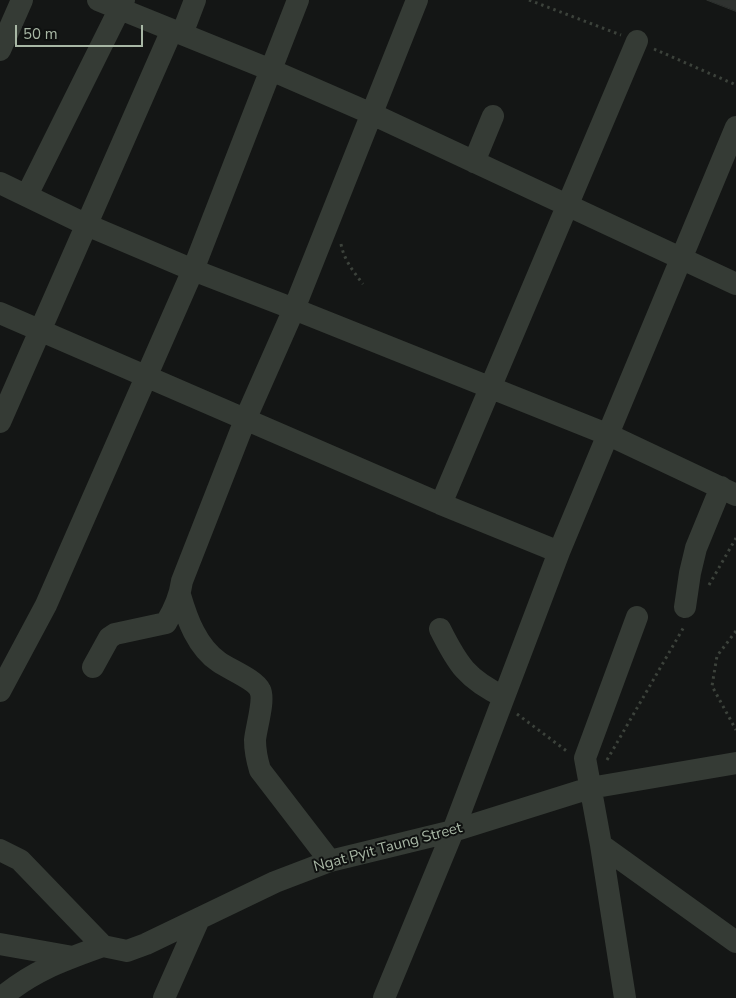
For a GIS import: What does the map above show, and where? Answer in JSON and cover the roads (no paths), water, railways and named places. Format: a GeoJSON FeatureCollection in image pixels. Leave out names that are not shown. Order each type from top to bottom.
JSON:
{"type":"FeatureCollection","features":[{"type":"Feature","properties":{"kind":"street"},"geometry":{"type":"LineString","coordinates":[[0,50],[22,0]]}},
{"type":"Feature","properties":{"kind":"street"},"geometry":{"type":"LineString","coordinates":[[98,0],[122,5],[177,32],[372,114],[681,260],[736,284]]}},
{"type":"Feature","properties":{"kind":"street"},"geometry":{"type":"LineString","coordinates":[[0,422],[87,225],[177,32],[196,0]]}},
{"type":"Feature","properties":{"kind":"street"},"geometry":{"type":"LineString","coordinates":[[0,691],[46,605],[147,377],[193,270],[298,0]]}},
{"type":"Feature","properties":{"kind":"street"},"geometry":{"type":"LineString","coordinates":[[93,667],[110,638],[115,634],[166,623],[180,594],[182,581],[245,420],[294,309],[418,0]]}},
{"type":"Feature","properties":{"kind":"street"},"geometry":{"type":"LineString","coordinates":[[27,195],[122,5]]}},
{"type":"Feature","properties":{"kind":"street"},"geometry":{"type":"LineString","coordinates":[[442,504],[637,41]]}},
{"type":"Feature","properties":{"kind":"street"},"geometry":{"type":"LineString","coordinates":[[474,162],[492,116]]}},
{"type":"Feature","properties":{"kind":"street"},"geometry":{"type":"LineString","coordinates":[[384,998],[453,831],[559,552],[736,128]]}},
{"type":"Feature","properties":{"kind":"street"},"geometry":{"type":"LineString","coordinates":[[0,184],[27,195],[87,225],[193,270],[609,435],[728,491],[696,548],[690,573],[686,614]]}},
{"type":"Feature","properties":{"kind":"street"},"geometry":{"type":"LineString","coordinates":[[0,313],[245,420],[559,552]]}},
{"type":"Feature","properties":{"kind":"street"},"geometry":{"type":"LineString","coordinates":[[180,594],[190,624],[205,650],[219,662],[254,683],[260,690],[261,699],[255,740],[260,770],[330,860]]}},
{"type":"Feature","properties":{"kind":"street"},"geometry":{"type":"LineString","coordinates":[[622,996],[601,845],[585,758],[637,617]]}},
{"type":"Feature","properties":{"kind":"street"},"geometry":{"type":"LineString","coordinates":[[440,629],[453,655],[463,669],[485,688],[503,700]]}},
{"type":"Feature","properties":{"kind":"street","name":"Ngat Pyit Taung Street"},"geometry":{"type":"LineString","coordinates":[[103,946],[127,951],[146,944],[276,882],[330,860],[453,831],[590,788],[736,763]]}},
{"type":"Feature","properties":{"kind":"street"},"geometry":{"type":"LineString","coordinates":[[601,845],[736,942]]}},
{"type":"Feature","properties":{"kind":"street"},"geometry":{"type":"LineString","coordinates":[[0,850],[20,860],[103,946],[44,968],[1,998]]}},
{"type":"Feature","properties":{"kind":"street"},"geometry":{"type":"LineString","coordinates":[[164,998],[199,919]]}},
{"type":"Feature","properties":{"kind":"street"},"geometry":{"type":"LineString","coordinates":[[0,944],[73,957]]}}]}
